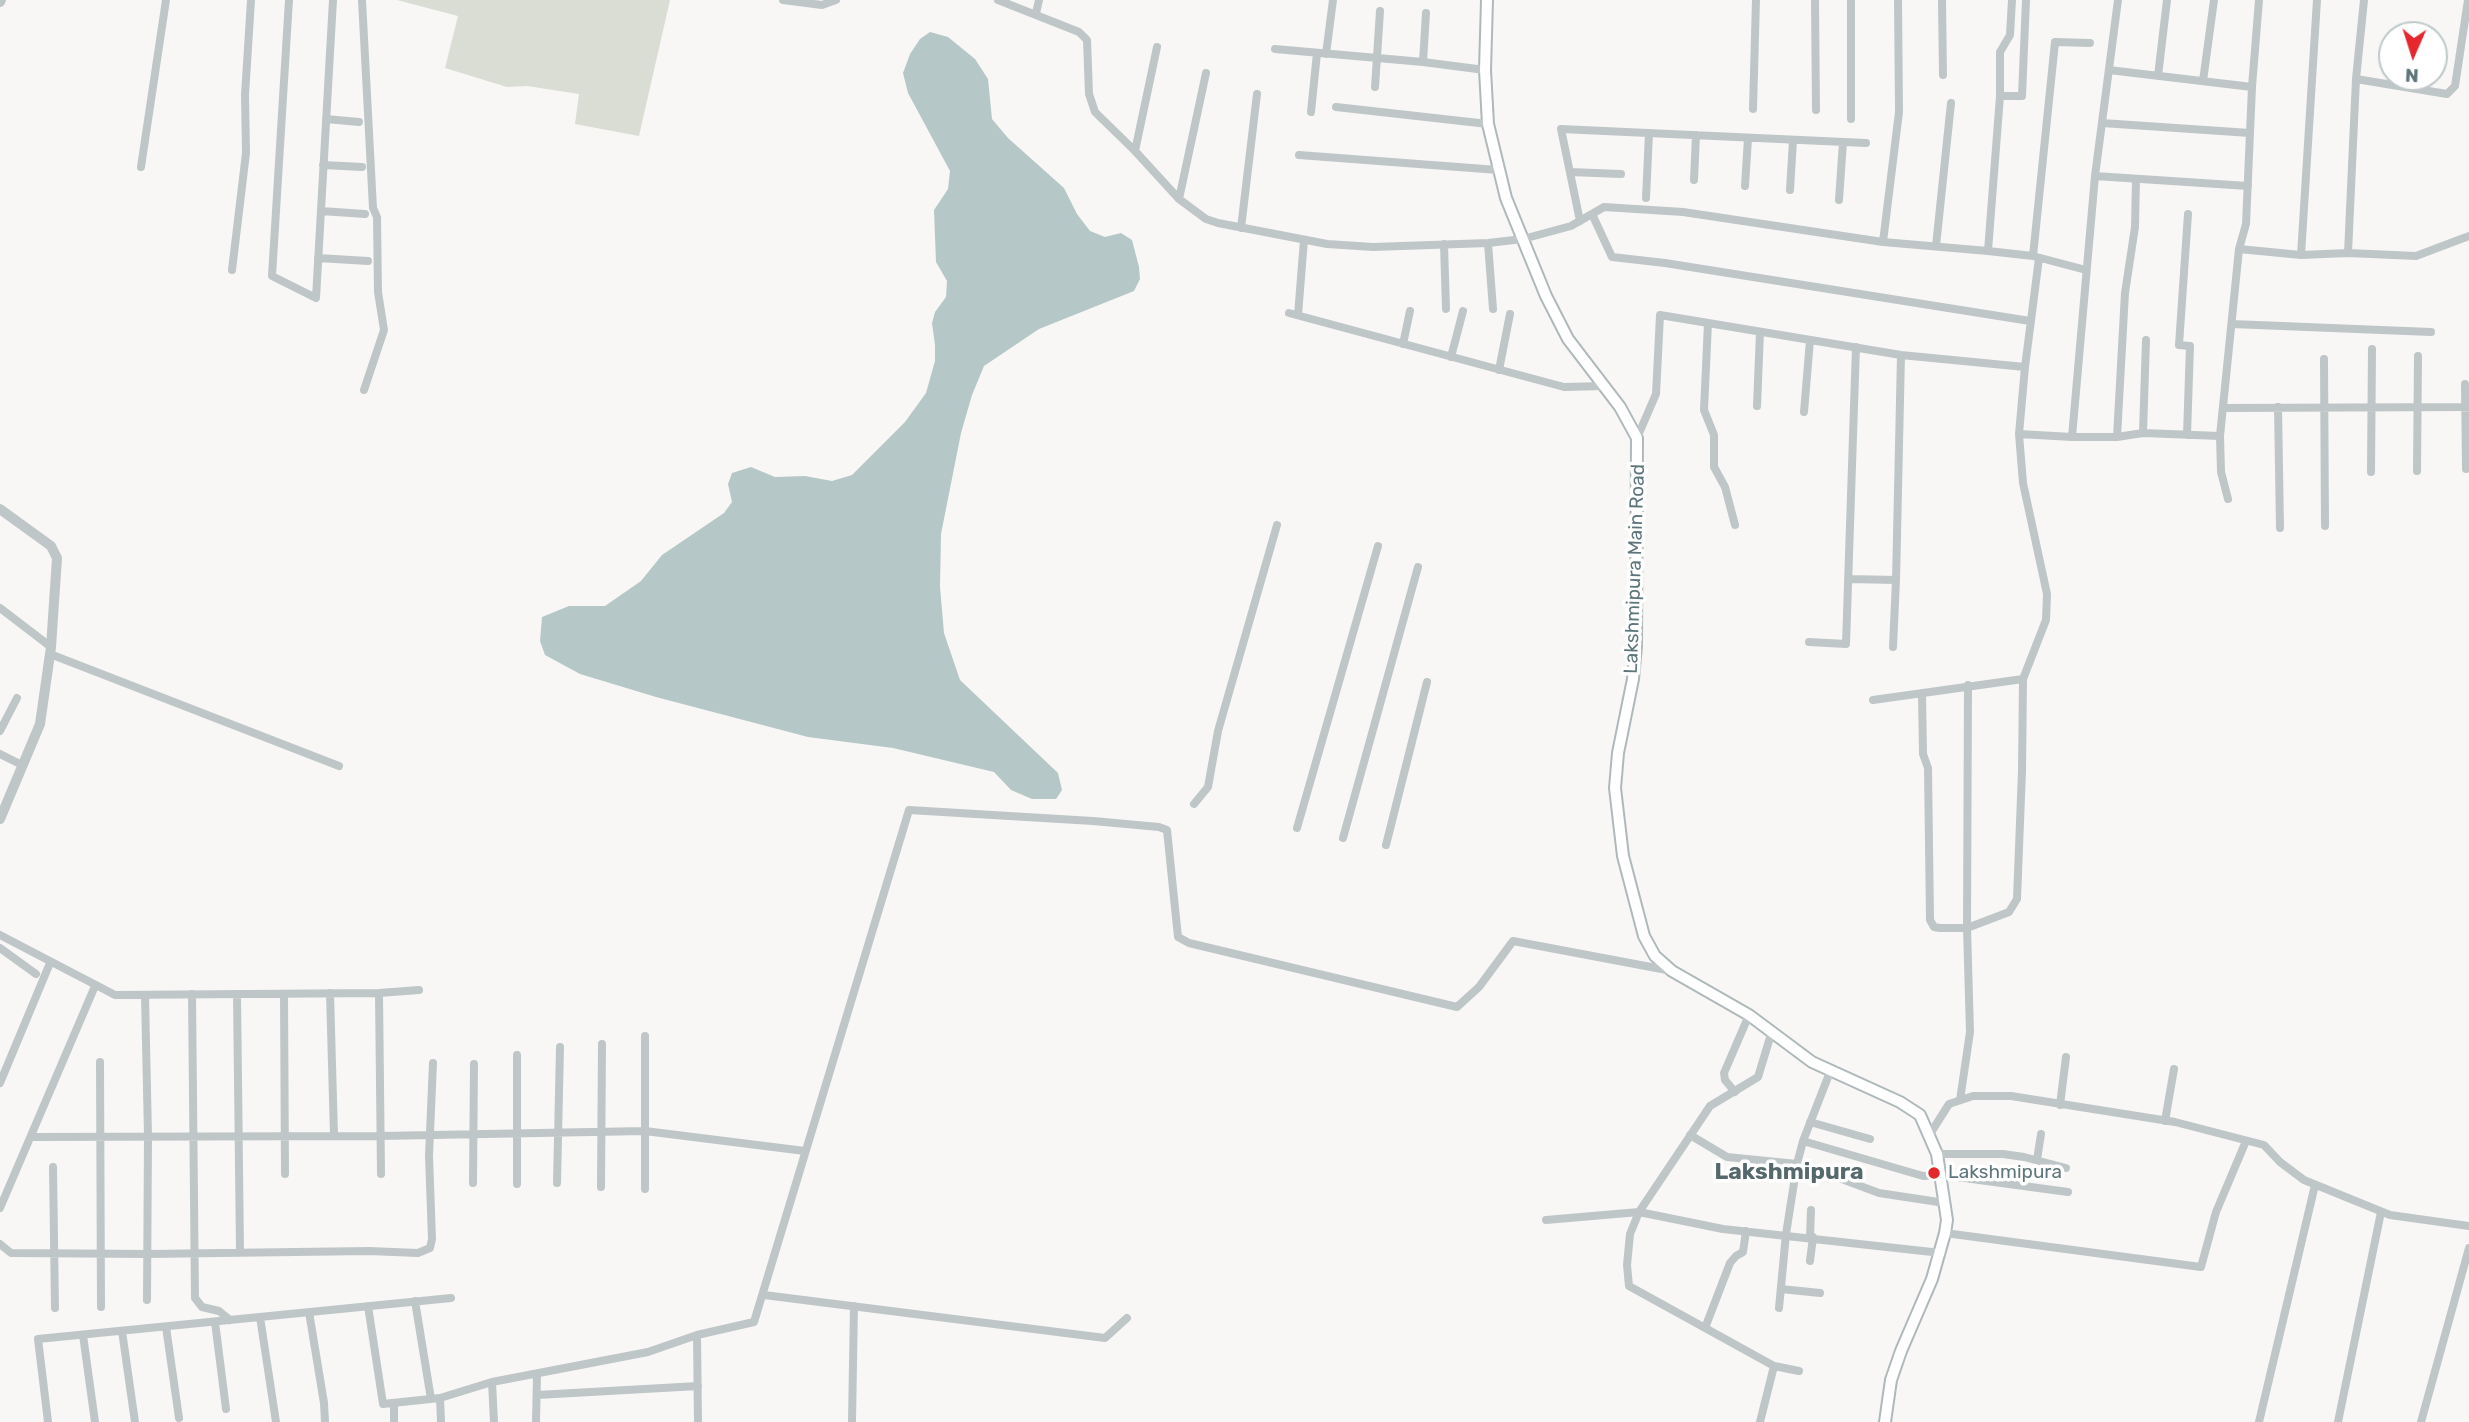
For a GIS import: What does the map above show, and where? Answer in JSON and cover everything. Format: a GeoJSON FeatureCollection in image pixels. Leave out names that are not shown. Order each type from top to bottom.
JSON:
{"type":"FeatureCollection","features":[{"type":"Feature","properties":{"kind":"main road","name":"Lakshmipura Main Road"},"geometry":{"type":"LineString","coordinates":[[1487,0],[1485,70],[1488,124],[1506,198],[1546,296],[1568,340],[1620,407],[1637,438],[1636,646],[1633,679],[1618,753],[1615,788],[1623,856],[1644,936],[1655,956],[1672,971],[1749,1015],[1812,1062],[1900,1102],[1920,1115],[1937,1154],[1947,1220],[1945,1233],[1941,1253],[1891,1380],[1885,1422]]}},
{"type":"Feature","properties":{"kind":"street"},"geometry":{"type":"LineString","coordinates":[[141,167],[166,0]]}},
{"type":"Feature","properties":{"kind":"street"},"geometry":{"type":"LineString","coordinates":[[232,270],[246,153],[245,95],[251,0]]}},
{"type":"Feature","properties":{"kind":"street"},"geometry":{"type":"LineString","coordinates":[[289,0],[272,276],[316,298],[333,0]]}},
{"type":"Feature","properties":{"kind":"street"},"geometry":{"type":"LineString","coordinates":[[362,0],[373,208],[377,217],[378,292],[384,330],[364,390]]}},
{"type":"Feature","properties":{"kind":"street"},"geometry":{"type":"LineString","coordinates":[[782,0],[822,5],[836,0]]}},
{"type":"Feature","properties":{"kind":"street"},"geometry":{"type":"LineString","coordinates":[[998,0],[1079,32],[1087,40],[1089,93],[1095,112],[1179,199],[1206,219],[1241,228],[1327,244],[1373,247],[1488,243],[1523,239],[1571,226],[1604,208],[1683,212],[1883,242],[2036,257],[2086,270]]}},
{"type":"Feature","properties":{"kind":"street"},"geometry":{"type":"LineString","coordinates":[[1036,13],[1039,0]]}},
{"type":"Feature","properties":{"kind":"street"},"geometry":{"type":"LineString","coordinates":[[1311,112],[1333,0]]}},
{"type":"Feature","properties":{"kind":"street"},"geometry":{"type":"LineString","coordinates":[[1754,109],[1756,0]]}},
{"type":"Feature","properties":{"kind":"street"},"geometry":{"type":"LineString","coordinates":[[1815,0],[1816,110]]}},
{"type":"Feature","properties":{"kind":"street"},"geometry":{"type":"LineString","coordinates":[[1851,0],[1851,119]]}},
{"type":"Feature","properties":{"kind":"street"},"geometry":{"type":"LineString","coordinates":[[1883,242],[1899,112],[1898,0]]}},
{"type":"Feature","properties":{"kind":"street"},"geometry":{"type":"LineString","coordinates":[[1942,0],[1943,75]]}},
{"type":"Feature","properties":{"kind":"street"},"geometry":{"type":"LineString","coordinates":[[1988,251],[2000,96],[2000,52],[2010,35],[2012,0]]}},
{"type":"Feature","properties":{"kind":"street"},"geometry":{"type":"LineString","coordinates":[[2000,96],[2022,96],[2026,0]]}},
{"type":"Feature","properties":{"kind":"street"},"geometry":{"type":"LineString","coordinates":[[2072,437],[2095,176],[2118,0]]}},
{"type":"Feature","properties":{"kind":"street"},"geometry":{"type":"LineString","coordinates":[[2158,76],[2167,0]]}},
{"type":"Feature","properties":{"kind":"street"},"geometry":{"type":"LineString","coordinates":[[2203,81],[2214,0]]}},
{"type":"Feature","properties":{"kind":"street"},"geometry":{"type":"LineString","coordinates":[[2228,499],[2221,472],[2220,436],[2239,249],[2246,224],[2259,0]]}},
{"type":"Feature","properties":{"kind":"street"},"geometry":{"type":"LineString","coordinates":[[2301,255],[2318,0]]}},
{"type":"Feature","properties":{"kind":"street"},"geometry":{"type":"LineString","coordinates":[[2348,253],[2356,79],[2364,0]]}},
{"type":"Feature","properties":{"kind":"street"},"geometry":{"type":"LineString","coordinates":[[2356,79],[2447,94],[2455,86],[2468,0],[2462,0]]}},
{"type":"Feature","properties":{"kind":"street"},"geometry":{"type":"LineString","coordinates":[[1376,87],[1380,11]]}},
{"type":"Feature","properties":{"kind":"street"},"geometry":{"type":"LineString","coordinates":[[1423,62],[1426,13]]}},
{"type":"Feature","properties":{"kind":"street"},"geometry":{"type":"LineString","coordinates":[[1922,693],[1923,754],[1928,768],[1930,920],[1934,927],[1967,928],[2009,912],[2017,899],[2023,679],[2046,620],[2047,594],[2023,483],[2020,434],[2025,367],[2055,42],[2090,43]]}},
{"type":"Feature","properties":{"kind":"street"},"geometry":{"type":"LineString","coordinates":[[1135,151],[1157,47]]}},
{"type":"Feature","properties":{"kind":"street"},"geometry":{"type":"LineString","coordinates":[[1275,49],[1485,70]]}},
{"type":"Feature","properties":{"kind":"street"},"geometry":{"type":"LineString","coordinates":[[2109,70],[2252,87]]}},
{"type":"Feature","properties":{"kind":"street"},"geometry":{"type":"LineString","coordinates":[[1179,199],[1206,73]]}},
{"type":"Feature","properties":{"kind":"street"},"geometry":{"type":"LineString","coordinates":[[1241,228],[1257,94]]}},
{"type":"Feature","properties":{"kind":"street"},"geometry":{"type":"LineString","coordinates":[[1936,246],[1951,103]]}},
{"type":"Feature","properties":{"kind":"street"},"geometry":{"type":"LineString","coordinates":[[1336,107],[1488,124]]}},
{"type":"Feature","properties":{"kind":"street"},"geometry":{"type":"LineString","coordinates":[[326,120],[359,122]]}},
{"type":"Feature","properties":{"kind":"street"},"geometry":{"type":"LineString","coordinates":[[2102,122],[2250,133]]}},
{"type":"Feature","properties":{"kind":"street"},"geometry":{"type":"LineString","coordinates":[[1580,220],[1560,129],[1866,143]]}},
{"type":"Feature","properties":{"kind":"street"},"geometry":{"type":"LineString","coordinates":[[1646,198],[1649,134]]}},
{"type":"Feature","properties":{"kind":"street"},"geometry":{"type":"LineString","coordinates":[[1694,180],[1696,135]]}},
{"type":"Feature","properties":{"kind":"street"},"geometry":{"type":"LineString","coordinates":[[1745,186],[1748,138]]}},
{"type":"Feature","properties":{"kind":"street"},"geometry":{"type":"LineString","coordinates":[[1790,190],[1793,139]]}},
{"type":"Feature","properties":{"kind":"street"},"geometry":{"type":"LineString","coordinates":[[1839,200],[1843,142]]}},
{"type":"Feature","properties":{"kind":"street"},"geometry":{"type":"LineString","coordinates":[[1299,155],[1498,170]]}},
{"type":"Feature","properties":{"kind":"street"},"geometry":{"type":"LineString","coordinates":[[323,165],[362,167]]}},
{"type":"Feature","properties":{"kind":"street"},"geometry":{"type":"LineString","coordinates":[[1570,172],[1620,174]]}},
{"type":"Feature","properties":{"kind":"street"},"geometry":{"type":"LineString","coordinates":[[2095,176],[2248,187]]}},
{"type":"Feature","properties":{"kind":"street"},"geometry":{"type":"LineString","coordinates":[[2118,437],[2125,293],[2134,227],[2136,179]]}},
{"type":"Feature","properties":{"kind":"street"},"geometry":{"type":"LineString","coordinates":[[321,211],[365,214]]}},
{"type":"Feature","properties":{"kind":"street"},"geometry":{"type":"LineString","coordinates":[[1592,214],[1612,257],[2030,321]]}},
{"type":"Feature","properties":{"kind":"street"},"geometry":{"type":"LineString","coordinates":[[2187,435],[2190,346],[2179,345],[2188,214]]}},
{"type":"Feature","properties":{"kind":"street"},"geometry":{"type":"LineString","coordinates":[[2239,249],[2301,255],[2348,253],[2416,256],[2469,236]]}},
{"type":"Feature","properties":{"kind":"street"},"geometry":{"type":"LineString","coordinates":[[1298,315],[1304,240]]}},
{"type":"Feature","properties":{"kind":"street"},"geometry":{"type":"LineString","coordinates":[[1488,243],[1493,309]]}},
{"type":"Feature","properties":{"kind":"street"},"geometry":{"type":"LineString","coordinates":[[1444,244],[1446,309]]}},
{"type":"Feature","properties":{"kind":"street"},"geometry":{"type":"LineString","coordinates":[[318,258],[368,261]]}},
{"type":"Feature","properties":{"kind":"street"},"geometry":{"type":"LineString","coordinates":[[1403,344],[1410,311]]}},
{"type":"Feature","properties":{"kind":"street"},"geometry":{"type":"LineString","coordinates":[[1451,357],[1463,311]]}},
{"type":"Feature","properties":{"kind":"street"},"geometry":{"type":"LineString","coordinates":[[1289,313],[1564,387],[1605,386]]}},
{"type":"Feature","properties":{"kind":"street"},"geometry":{"type":"LineString","coordinates":[[1499,370],[1510,314]]}},
{"type":"Feature","properties":{"kind":"street"},"geometry":{"type":"LineString","coordinates":[[1637,438],[1656,394],[1660,315],[1901,355],[2025,367]]}},
{"type":"Feature","properties":{"kind":"street"},"geometry":{"type":"LineString","coordinates":[[1708,323],[1704,410],[1714,435],[1714,467],[1725,487],[1735,526]]}},
{"type":"Feature","properties":{"kind":"street"},"geometry":{"type":"LineString","coordinates":[[2232,324],[2431,332]]}},
{"type":"Feature","properties":{"kind":"street"},"geometry":{"type":"LineString","coordinates":[[1756,406],[1760,332]]}},
{"type":"Feature","properties":{"kind":"street"},"geometry":{"type":"LineString","coordinates":[[1804,412],[1810,340]]}},
{"type":"Feature","properties":{"kind":"street"},"geometry":{"type":"LineString","coordinates":[[2144,433],[2146,340]]}},
{"type":"Feature","properties":{"kind":"street"},"geometry":{"type":"LineString","coordinates":[[1809,642],[1846,644],[1856,347]]}},
{"type":"Feature","properties":{"kind":"street"},"geometry":{"type":"LineString","coordinates":[[2371,472],[2372,349]]}},
{"type":"Feature","properties":{"kind":"street"},"geometry":{"type":"LineString","coordinates":[[1892,647],[1901,355]]}},
{"type":"Feature","properties":{"kind":"street"},"geometry":{"type":"LineString","coordinates":[[2417,471],[2418,356]]}},
{"type":"Feature","properties":{"kind":"street"},"geometry":{"type":"LineString","coordinates":[[2325,359],[2325,526]]}},
{"type":"Feature","properties":{"kind":"street"},"geometry":{"type":"LineString","coordinates":[[2465,384],[2466,468]]}},
{"type":"Feature","properties":{"kind":"street"},"geometry":{"type":"LineString","coordinates":[[2278,407],[2280,528]]}},
{"type":"Feature","properties":{"kind":"street"},"geometry":{"type":"LineString","coordinates":[[2224,408],[2467,407]]}},
{"type":"Feature","properties":{"kind":"street"},"geometry":{"type":"LineString","coordinates":[[2020,434],[2072,437],[2118,437],[2144,433],[2220,436]]}},
{"type":"Feature","properties":{"kind":"street"},"geometry":{"type":"LineString","coordinates":[[0,509],[51,546],[57,558],[51,651],[40,724],[0,819]]}},
{"type":"Feature","properties":{"kind":"street"},"geometry":{"type":"LineString","coordinates":[[1194,803],[1208,787],[1217,731],[1276,525]]}},
{"type":"Feature","properties":{"kind":"street"},"geometry":{"type":"LineString","coordinates":[[1297,828],[1378,546]]}},
{"type":"Feature","properties":{"kind":"street"},"geometry":{"type":"LineString","coordinates":[[1343,838],[1418,567]]}},
{"type":"Feature","properties":{"kind":"street"},"geometry":{"type":"LineString","coordinates":[[1848,579],[1896,580]]}},
{"type":"Feature","properties":{"kind":"street"},"geometry":{"type":"LineString","coordinates":[[0,608],[51,651],[339,766]]}},
{"type":"Feature","properties":{"kind":"street"},"geometry":{"type":"LineString","coordinates":[[1874,700],[2023,679]]}},
{"type":"Feature","properties":{"kind":"street"},"geometry":{"type":"LineString","coordinates":[[1385,845],[1427,682]]}},
{"type":"Feature","properties":{"kind":"street"},"geometry":{"type":"LineString","coordinates":[[1960,1100],[1970,1032],[1967,928],[1968,685]]}},
{"type":"Feature","properties":{"kind":"street"},"geometry":{"type":"LineString","coordinates":[[0,730],[17,698]]}},
{"type":"Feature","properties":{"kind":"street"},"geometry":{"type":"LineString","coordinates":[[0,754],[22,765]]}},
{"type":"Feature","properties":{"kind":"street"},"geometry":{"type":"LineString","coordinates":[[368,1306],[383,1404],[435,1398],[492,1382],[648,1352],[697,1335],[754,1322],[909,810],[1160,827],[1167,830],[1178,937],[1189,943],[1457,1007],[1479,988],[1513,941],[1672,971]]}},
{"type":"Feature","properties":{"kind":"street"},"geometry":{"type":"LineString","coordinates":[[0,935],[115,995],[379,993],[419,990]]}},
{"type":"Feature","properties":{"kind":"street"},"geometry":{"type":"LineString","coordinates":[[0,949],[36,974]]}},
{"type":"Feature","properties":{"kind":"street"},"geometry":{"type":"LineString","coordinates":[[0,1083],[50,962]]}},
{"type":"Feature","properties":{"kind":"street"},"geometry":{"type":"LineString","coordinates":[[0,1208],[95,986]]}},
{"type":"Feature","properties":{"kind":"street"},"geometry":{"type":"LineString","coordinates":[[330,993],[334,1135]]}},
{"type":"Feature","properties":{"kind":"street"},"geometry":{"type":"LineString","coordinates":[[379,993],[381,1174]]}},
{"type":"Feature","properties":{"kind":"street"},"geometry":{"type":"LineString","coordinates":[[192,994],[195,1298],[202,1307],[219,1311],[230,1320]]}},
{"type":"Feature","properties":{"kind":"street"},"geometry":{"type":"LineString","coordinates":[[237,994],[240,1252]]}},
{"type":"Feature","properties":{"kind":"street"},"geometry":{"type":"LineString","coordinates":[[284,994],[285,1174]]}},
{"type":"Feature","properties":{"kind":"street"},"geometry":{"type":"LineString","coordinates":[[145,995],[148,1136],[146,1300]]}},
{"type":"Feature","properties":{"kind":"street"},"geometry":{"type":"LineString","coordinates":[[1735,1092],[1725,1080],[1724,1073],[1749,1015]]}},
{"type":"Feature","properties":{"kind":"street"},"geometry":{"type":"LineString","coordinates":[[1772,1031],[1758,1077],[1710,1106],[1639,1212],[1630,1234],[1627,1265],[1629,1286],[1774,1366],[1799,1371]]}},
{"type":"Feature","properties":{"kind":"street"},"geometry":{"type":"LineString","coordinates":[[645,1036],[645,1189]]}},
{"type":"Feature","properties":{"kind":"street"},"geometry":{"type":"LineString","coordinates":[[601,1187],[603,1044]]}},
{"type":"Feature","properties":{"kind":"street"},"geometry":{"type":"LineString","coordinates":[[557,1183],[560,1047]]}},
{"type":"Feature","properties":{"kind":"street"},"geometry":{"type":"LineString","coordinates":[[517,1055],[517,1184]]}},
{"type":"Feature","properties":{"kind":"street"},"geometry":{"type":"LineString","coordinates":[[2060,1105],[2066,1057]]}},
{"type":"Feature","properties":{"kind":"street"},"geometry":{"type":"LineString","coordinates":[[100,1062],[101,1307]]}},
{"type":"Feature","properties":{"kind":"street"},"geometry":{"type":"LineString","coordinates":[[0,1244],[11,1253],[418,1253],[430,1248],[429,1156],[433,1063]]}},
{"type":"Feature","properties":{"kind":"street"},"geometry":{"type":"LineString","coordinates":[[473,1183],[474,1064]]}},
{"type":"Feature","properties":{"kind":"street"},"geometry":{"type":"LineString","coordinates":[[2165,1121],[2174,1069]]}},
{"type":"Feature","properties":{"kind":"street"},"geometry":{"type":"LineString","coordinates":[[1779,1308],[1786,1234],[1797,1164],[1803,1141],[1830,1072]]}},
{"type":"Feature","properties":{"kind":"street"},"geometry":{"type":"LineString","coordinates":[[1930,1133],[1949,1104],[1973,1096],[2011,1096],[2165,1121],[2264,1145],[2280,1162],[2304,1180],[2381,1212],[2469,1226]]}},
{"type":"Feature","properties":{"kind":"street"},"geometry":{"type":"LineString","coordinates":[[1810,1122],[1870,1139]]}},
{"type":"Feature","properties":{"kind":"street"},"geometry":{"type":"LineString","coordinates":[[31,1137],[286,1134],[380,1136],[645,1131],[805,1152]]}},
{"type":"Feature","properties":{"kind":"street"},"geometry":{"type":"LineString","coordinates":[[2037,1160],[2042,1134]]}},
{"type":"Feature","properties":{"kind":"street"},"geometry":{"type":"LineString","coordinates":[[1690,1135],[1727,1157],[1797,1164]]}},
{"type":"Feature","properties":{"kind":"street"},"geometry":{"type":"LineString","coordinates":[[1803,1141],[1923,1176],[1942,1175],[2068,1192]]}},
{"type":"Feature","properties":{"kind":"street"},"geometry":{"type":"LineString","coordinates":[[1945,1233],[2201,1267],[2216,1212],[2246,1141]]}},
{"type":"Feature","properties":{"kind":"street"},"geometry":{"type":"LineString","coordinates":[[1937,1154],[2003,1154],[2066,1168]]}},
{"type":"Feature","properties":{"kind":"street"},"geometry":{"type":"LineString","coordinates":[[53,1167],[55,1308]]}},
{"type":"Feature","properties":{"kind":"street"},"geometry":{"type":"LineString","coordinates":[[1839,1178],[1880,1193],[1945,1203]]}},
{"type":"Feature","properties":{"kind":"street"},"geometry":{"type":"LineString","coordinates":[[2259,1422],[2315,1185]]}},
{"type":"Feature","properties":{"kind":"street"},"geometry":{"type":"LineString","coordinates":[[1810,1261],[1811,1210]]}},
{"type":"Feature","properties":{"kind":"street"},"geometry":{"type":"LineString","coordinates":[[1546,1220],[1639,1212],[1723,1229],[1941,1253]]}},
{"type":"Feature","properties":{"kind":"street"},"geometry":{"type":"LineString","coordinates":[[2338,1422],[2381,1212]]}},
{"type":"Feature","properties":{"kind":"street"},"geometry":{"type":"LineString","coordinates":[[1704,1328],[1730,1263],[1744,1252],[1746,1231]]}},
{"type":"Feature","properties":{"kind":"street"},"geometry":{"type":"LineString","coordinates":[[2421,1422],[2469,1248]]}},
{"type":"Feature","properties":{"kind":"street"},"geometry":{"type":"LineString","coordinates":[[1781,1289],[1820,1293]]}},
{"type":"Feature","properties":{"kind":"street"},"geometry":{"type":"LineString","coordinates":[[764,1295],[1105,1338],[1127,1318]]}},
{"type":"Feature","properties":{"kind":"street"},"geometry":{"type":"LineString","coordinates":[[48,1422],[37,1339],[451,1298]]}},
{"type":"Feature","properties":{"kind":"street"},"geometry":{"type":"LineString","coordinates":[[415,1301],[441,1422]]}},
{"type":"Feature","properties":{"kind":"street"},"geometry":{"type":"LineString","coordinates":[[852,1422],[854,1306]]}},
{"type":"Feature","properties":{"kind":"street"},"geometry":{"type":"LineString","coordinates":[[309,1312],[325,1422]]}},
{"type":"Feature","properties":{"kind":"street"},"geometry":{"type":"LineString","coordinates":[[260,1317],[276,1422]]}},
{"type":"Feature","properties":{"kind":"street"},"geometry":{"type":"LineString","coordinates":[[215,1322],[226,1409]]}},
{"type":"Feature","properties":{"kind":"street"},"geometry":{"type":"LineString","coordinates":[[166,1327],[179,1418]]}},
{"type":"Feature","properties":{"kind":"street"},"geometry":{"type":"LineString","coordinates":[[122,1331],[135,1422]]}},
{"type":"Feature","properties":{"kind":"street"},"geometry":{"type":"LineString","coordinates":[[83,1335],[95,1422]]}},
{"type":"Feature","properties":{"kind":"street"},"geometry":{"type":"LineString","coordinates":[[697,1335],[698,1422]]}},
{"type":"Feature","properties":{"kind":"street"},"geometry":{"type":"LineString","coordinates":[[1760,1422],[1774,1366]]}},
{"type":"Feature","properties":{"kind":"street"},"geometry":{"type":"LineString","coordinates":[[537,1374],[537,1422]]}},
{"type":"Feature","properties":{"kind":"street"},"geometry":{"type":"LineString","coordinates":[[492,1382],[494,1422]]}},
{"type":"Feature","properties":{"kind":"street"},"geometry":{"type":"LineString","coordinates":[[537,1395],[698,1386]]}},
{"type":"Feature","properties":{"kind":"street"},"geometry":{"type":"LineString","coordinates":[[394,1403],[394,1422]]}},
{"type":"Feature","properties":{"kind":"shaded area"},"geometry":{"type":"Polygon","coordinates":[[[397,0],[670,0],[639,136],[575,124],[579,94],[527,86],[507,87],[445,68],[458,16],[397,0]]]}},
{"type":"Feature","properties":{"kind":"shaded area"},"geometry":{"type":"Polygon","coordinates":[[[930,32],[948,37],[975,59],[988,79],[992,119],[1008,138],[1064,188],[1077,214],[1090,231],[1105,237],[1121,233],[1132,240],[1139,267],[1140,279],[1134,291],[1039,329],[984,366],[961,433],[941,534],[940,587],[944,633],[960,680],[1058,773],[1062,790],[1056,799],[1032,799],[1011,790],[994,772],[893,748],[808,737],[580,674],[545,655],[540,641],[542,617],[569,606],[605,606],[641,581],[662,555],[724,513],[732,502],[728,484],[732,473],[751,467],[775,477],[805,476],[832,481],[852,475],[905,422],[926,393],[935,361],[932,323],[935,312],[946,297],[947,281],[936,262],[934,210],[948,189],[950,171],[908,93],[903,73],[910,54],[920,39],[930,32]]]}},
{"type":"Feature","properties":{"kind":"place","name":"Lakshmipura"},"geometry":{"type":"Point","coordinates":[1934,1173]}},
{"type":"Feature","properties":{"kind":"district","name":"Lakshmipura"},"geometry":{"type":"Point","coordinates":[1789,1172]}}]}
